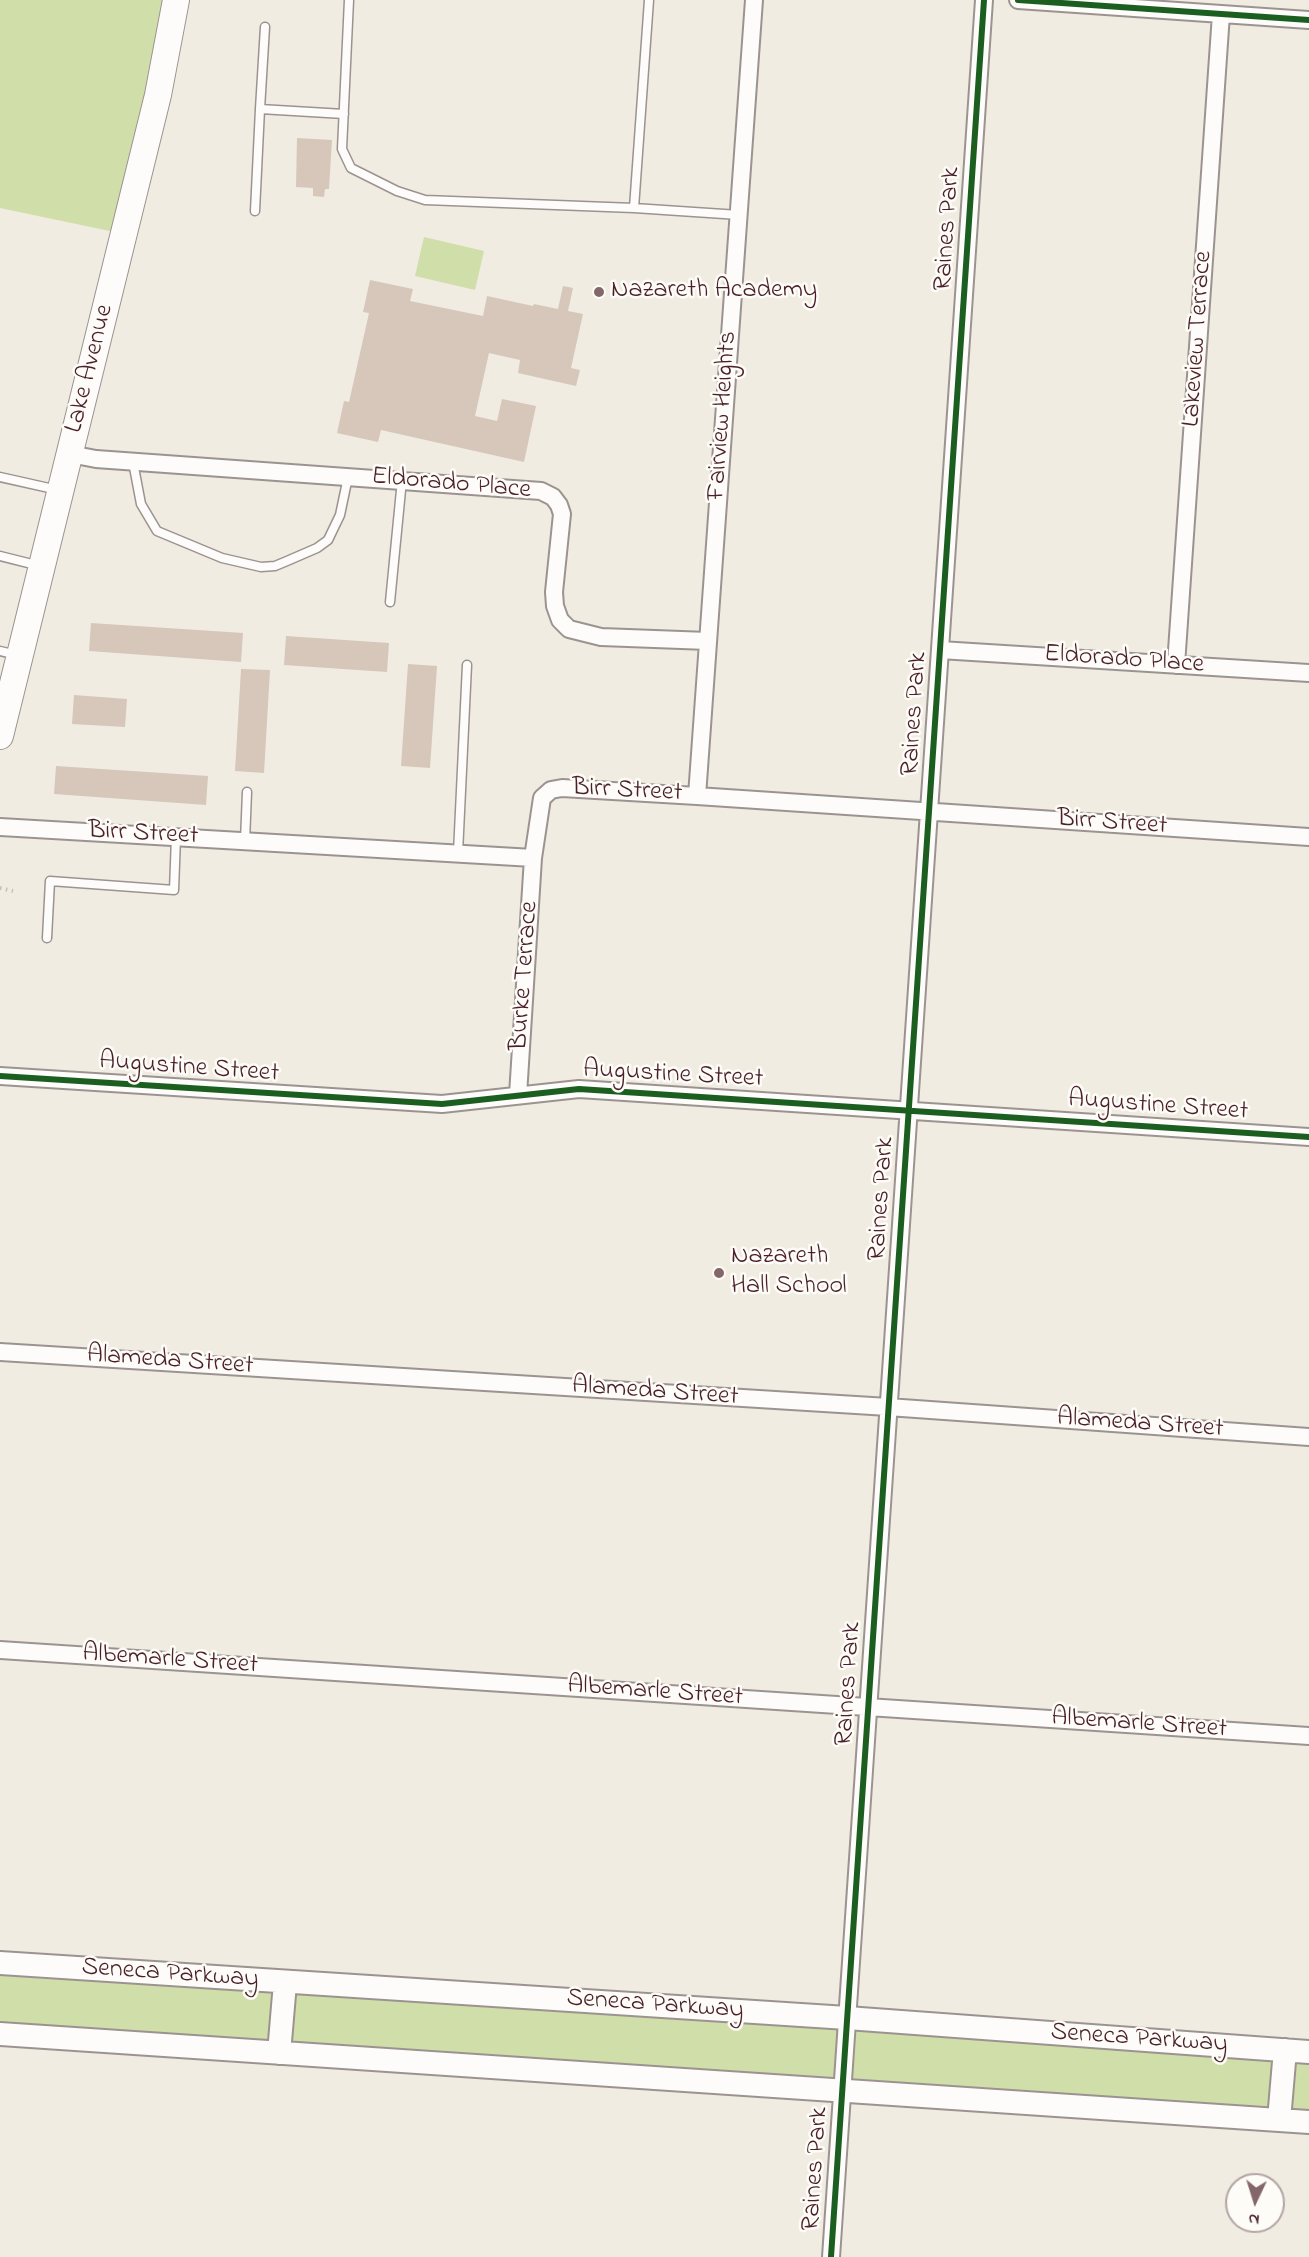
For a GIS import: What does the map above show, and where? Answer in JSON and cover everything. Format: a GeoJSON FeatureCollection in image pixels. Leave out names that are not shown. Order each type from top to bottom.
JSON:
{"type":"FeatureCollection","features":[{"type":"Feature","properties":{"kind":"main road","name":"Lake Avenue"},"geometry":{"type":"LineString","coordinates":[[0,736],[10,653],[41,566],[61,490],[158,95],[176,0]]}},
{"type":"Feature","properties":{"kind":"street","name":"Fairview Heights"},"geometry":{"type":"LineString","coordinates":[[697,796],[754,0]]}},
{"type":"Feature","properties":{"kind":"street","name":"Raines Park"},"geometry":{"type":"LineString","coordinates":[[831,2257],[984,0]]}},
{"type":"Feature","properties":{"kind":"street"},"geometry":{"type":"LineString","coordinates":[[1018,0],[1309,20]]}},
{"type":"Feature","properties":{"kind":"street","name":"Lakeview Terrace"},"geometry":{"type":"LineString","coordinates":[[1176,665],[1221,14]]}},
{"type":"Feature","properties":{"kind":"street","name":"Eldorado Place"},"geometry":{"type":"LineString","coordinates":[[70,454],[133,462],[531,489],[553,497],[562,514],[554,592],[555,606],[560,620],[569,629],[601,637],[708,641]]}},
{"type":"Feature","properties":{"kind":"street","name":"Eldorado Place"},"geometry":{"type":"LineString","coordinates":[[940,650],[1309,674]]}},
{"type":"Feature","properties":{"kind":"street","name":"Birr Street"},"geometry":{"type":"LineString","coordinates":[[0,827],[533,858],[542,798],[551,790],[562,788],[1309,837]]}},
{"type":"Feature","properties":{"kind":"street","name":"Burke Terrace"},"geometry":{"type":"LineString","coordinates":[[518,1095],[533,858]]}},
{"type":"Feature","properties":{"kind":"street","name":"Augustine Street"},"geometry":{"type":"LineString","coordinates":[[0,1076],[442,1104],[579,1089],[1309,1137]]}},
{"type":"Feature","properties":{"kind":"street","name":"Alameda Street"},"geometry":{"type":"LineString","coordinates":[[0,1352],[888,1407],[1309,1437]]}},
{"type":"Feature","properties":{"kind":"street","name":"Albemarle Street"},"geometry":{"type":"LineString","coordinates":[[0,1650],[1309,1736]]}},
{"type":"Feature","properties":{"kind":"street","name":"Seneca Parkway"},"geometry":{"type":"LineString","coordinates":[[0,1963],[847,2018],[1309,2052]]}},
{"type":"Feature","properties":{"kind":"street"},"geometry":{"type":"LineString","coordinates":[[279,2053],[285,1983]]}},
{"type":"Feature","properties":{"kind":"street"},"geometry":{"type":"LineString","coordinates":[[0,2034],[1309,2122]]}},
{"type":"Feature","properties":{"kind":"street"},"geometry":{"type":"LineString","coordinates":[[1279,2120],[1285,2050]]}},
{"type":"Feature","properties":{"kind":"lane"},"geometry":{"type":"LineString","coordinates":[[349,0],[342,149],[351,168],[397,191],[425,200],[634,208],[739,215]]}},
{"type":"Feature","properties":{"kind":"lane"},"geometry":{"type":"LineString","coordinates":[[634,208],[648,0]]}},
{"type":"Feature","properties":{"kind":"lane"},"geometry":{"type":"LineString","coordinates":[[255,211],[266,27]]}},
{"type":"Feature","properties":{"kind":"lane"},"geometry":{"type":"LineString","coordinates":[[260,109],[344,114]]}},
{"type":"Feature","properties":{"kind":"lane"},"geometry":{"type":"LineString","coordinates":[[133,462],[141,504],[157,531],[222,558],[261,567],[275,566],[317,548],[328,540],[340,515],[348,477]]}},
{"type":"Feature","properties":{"kind":"lane"},"geometry":{"type":"LineString","coordinates":[[0,477],[61,490]]}},
{"type":"Feature","properties":{"kind":"lane"},"geometry":{"type":"LineString","coordinates":[[390,602],[402,480]]}},
{"type":"Feature","properties":{"kind":"lane"},"geometry":{"type":"LineString","coordinates":[[0,556],[41,566]]}},
{"type":"Feature","properties":{"kind":"lane"},"geometry":{"type":"LineString","coordinates":[[458,853],[467,665]]}},
{"type":"Feature","properties":{"kind":"lane"},"geometry":{"type":"LineString","coordinates":[[245,841],[247,792]]}},
{"type":"Feature","properties":{"kind":"lane"},"geometry":{"type":"LineString","coordinates":[[47,938],[50,881],[174,890],[176,837]]}},
{"type":"Feature","properties":{"kind":"path"},"geometry":{"type":"LineString","coordinates":[[0,888],[13,891]]}},
{"type":"Feature","properties":{"kind":"green space"},"geometry":{"type":"Polygon","coordinates":[[[0,0],[176,0],[124,234],[0,208],[0,0]]]}},
{"type":"Feature","properties":{"kind":"green space"},"geometry":{"type":"Polygon","coordinates":[[[424,237],[484,251],[475,290],[415,276],[424,237]]]}},
{"type":"Feature","properties":{"kind":"green space"},"geometry":{"type":"Polygon","coordinates":[[[0,1973],[1309,2061],[1309,2114],[0,2025],[0,1973]]]}},
{"type":"Feature","properties":{"kind":"building"},"geometry":{"type":"Polygon","coordinates":[[[297,138],[332,140],[329,189],[325,189],[324,197],[313,196],[313,188],[296,187],[297,138]]]}},
{"type":"Feature","properties":{"kind":"building"},"geometry":{"type":"Polygon","coordinates":[[[370,280],[413,289],[410,301],[483,316],[487,296],[558,309],[563,286],[573,288],[568,311],[583,314],[571,368],[580,370],[576,386],[518,373],[520,360],[489,353],[475,416],[497,421],[502,399],[536,406],[524,462],[381,430],[378,442],[337,433],[344,401],[349,402],[369,313],[363,312],[370,280]]]}},
{"type":"Feature","properties":{"kind":"building"},"geometry":{"type":"Polygon","coordinates":[[[91,623],[243,633],[241,662],[89,651],[91,623]]]}},
{"type":"Feature","properties":{"kind":"building"},"geometry":{"type":"Polygon","coordinates":[[[286,636],[389,643],[387,672],[284,665],[286,636]]]}},
{"type":"Feature","properties":{"kind":"building"},"geometry":{"type":"Polygon","coordinates":[[[408,664],[437,666],[430,768],[401,766],[408,664]]]}},
{"type":"Feature","properties":{"kind":"building"},"geometry":{"type":"Polygon","coordinates":[[[241,669],[270,670],[264,773],[235,771],[241,669]]]}},
{"type":"Feature","properties":{"kind":"building"},"geometry":{"type":"Polygon","coordinates":[[[74,695],[127,699],[125,727],[72,724],[74,695]]]}},
{"type":"Feature","properties":{"kind":"building"},"geometry":{"type":"Polygon","coordinates":[[[56,766],[208,776],[206,805],[54,794],[56,766]]]}},
{"type":"Feature","properties":{"kind":"cycle path"},"geometry":{"type":"LineString","coordinates":[[831,2257],[984,0]]}},
{"type":"Feature","properties":{"kind":"cycle path"},"geometry":{"type":"LineString","coordinates":[[1018,0],[1309,20]]}},
{"type":"Feature","properties":{"kind":"cycle path"},"geometry":{"type":"LineString","coordinates":[[0,1076],[442,1104],[579,1089],[1309,1137]]}},
{"type":"Feature","properties":{"kind":"place","name":"Nazareth Academy"},"geometry":{"type":"Point","coordinates":[599,292]}},
{"type":"Feature","properties":{"kind":"place","name":"Nazareth Hall School"},"geometry":{"type":"Point","coordinates":[719,1273]}}]}
